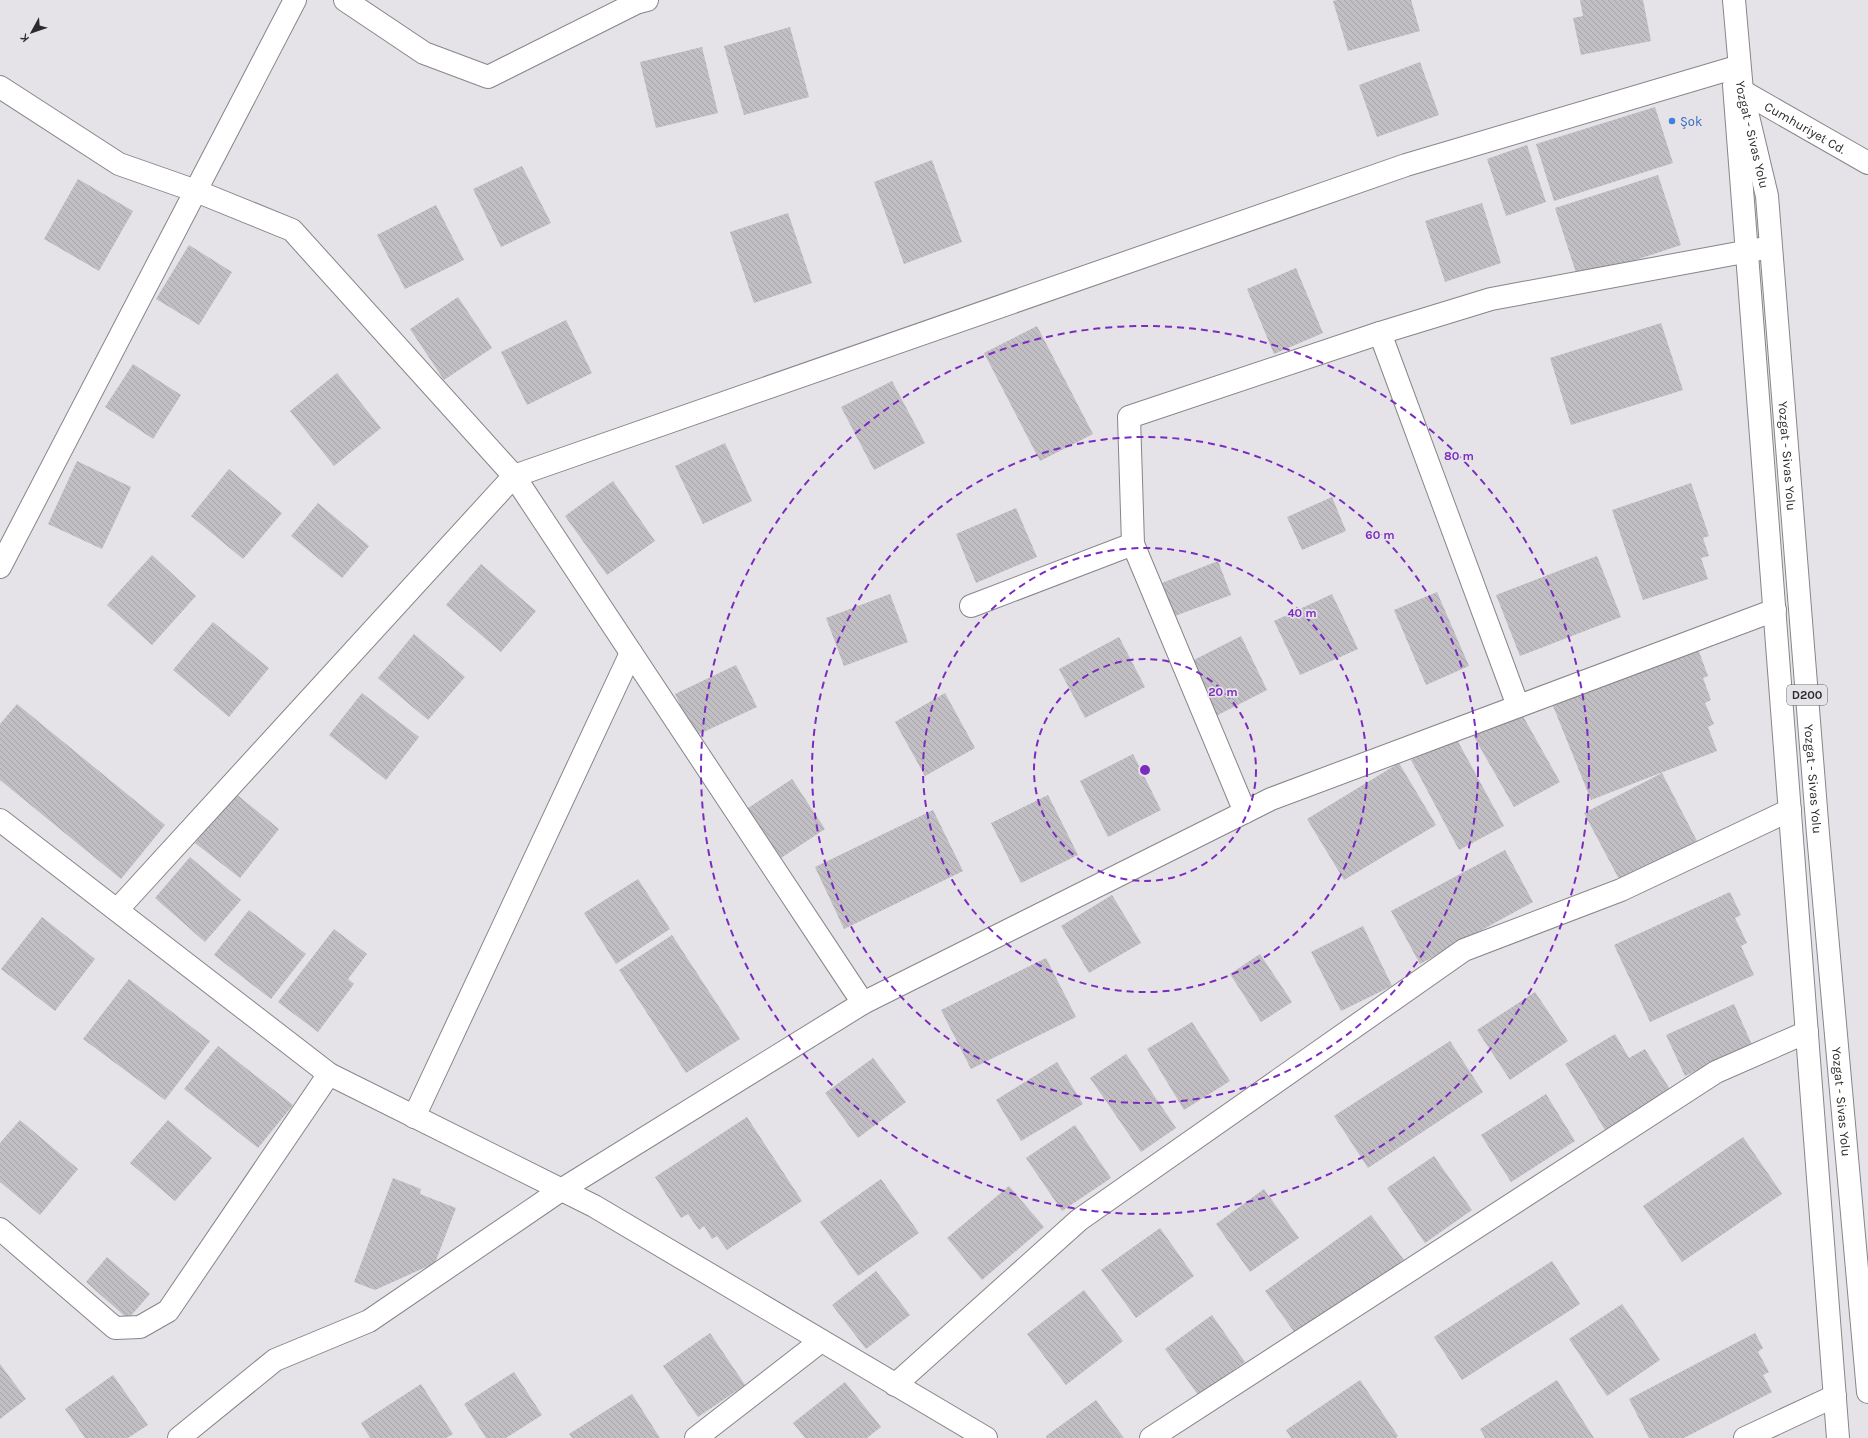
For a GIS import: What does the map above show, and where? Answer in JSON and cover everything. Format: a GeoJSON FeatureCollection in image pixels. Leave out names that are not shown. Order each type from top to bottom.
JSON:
{"type":"FeatureCollection","features":[{"type":"Feature","properties":{"kind":"main road"},"geometry":{"type":"LineString","coordinates":[[0,567],[295,0]]}},
{"type":"Feature","properties":{"kind":"main road"},"geometry":{"type":"LineString","coordinates":[[344,0],[424,53],[488,77],[636,3],[647,0]]}},
{"type":"Feature","properties":{"kind":"main road"},"geometry":{"type":"LineString","coordinates":[[1726,0],[1733,68],[1838,1438]]}},
{"type":"Feature","properties":{"kind":"main road","name":"Yozgat - Sivas Yolu"},"geometry":{"type":"LineString","coordinates":[[1734,0],[1742,91],[1767,196],[1818,834],[1868,1392]]}},
{"type":"Feature","properties":{"kind":"main road"},"geometry":{"type":"LineString","coordinates":[[1733,68],[1742,91]]}},
{"type":"Feature","properties":{"kind":"main road"},"geometry":{"type":"LineString","coordinates":[[117,910],[514,476],[1406,165],[1733,68]]}},
{"type":"Feature","properties":{"kind":"main road"},"geometry":{"type":"LineString","coordinates":[[0,87],[120,164],[196,191],[292,230],[514,476],[863,1003]]}},
{"type":"Feature","properties":{"kind":"main road","name":"Cumhuriyet Cd."},"geometry":{"type":"LineString","coordinates":[[1742,91],[1868,163]]}},
{"type":"Feature","properties":{"kind":"main road"},"geometry":{"type":"LineString","coordinates":[[1245,812],[1133,544],[1129,417],[1380,333],[1491,299],[1771,247]]}},
{"type":"Feature","properties":{"kind":"main road"},"geometry":{"type":"LineString","coordinates":[[1380,333],[1518,706]]}},
{"type":"Feature","properties":{"kind":"main road"},"geometry":{"type":"LineString","coordinates":[[971,606],[1133,544]]}},
{"type":"Feature","properties":{"kind":"main road"},"geometry":{"type":"LineString","coordinates":[[179,1438],[275,1360],[369,1321],[561,1190],[863,1003],[1278,796],[1774,610]]}},
{"type":"Feature","properties":{"kind":"main road"},"geometry":{"type":"LineString","coordinates":[[414,1117],[630,653]]}},
{"type":"Feature","properties":{"kind":"main road"},"geometry":{"type":"LineString","coordinates":[[895,1384],[1079,1220],[1464,950],[1621,890],[1790,810]]}},
{"type":"Feature","properties":{"kind":"main road"},"geometry":{"type":"LineString","coordinates":[[0,820],[329,1074],[594,1206],[986,1438]]}},
{"type":"Feature","properties":{"kind":"main road"},"geometry":{"type":"LineString","coordinates":[[1151,1438],[1716,1072],[1807,1032]]}},
{"type":"Feature","properties":{"kind":"main road"},"geometry":{"type":"LineString","coordinates":[[0,1229],[115,1328],[140,1327],[168,1311],[329,1074]]}},
{"type":"Feature","properties":{"kind":"main road"},"geometry":{"type":"LineString","coordinates":[[696,1438],[821,1340]]}},
{"type":"Feature","properties":{"kind":"main road"},"geometry":{"type":"LineString","coordinates":[[1745,1438],[1835,1396]]}},
{"type":"Feature","properties":{"kind":"building"},"geometry":{"type":"Polygon","coordinates":[[[1411,0],[1420,31],[1348,51],[1333,1],[1411,0]]]}},
{"type":"Feature","properties":{"kind":"building"},"geometry":{"type":"Polygon","coordinates":[[[1580,0],[1643,0],[1651,41],[1581,55],[1573,18],[1583,16],[1580,0]]]}},
{"type":"Feature","properties":{"kind":"building"},"geometry":{"type":"Polygon","coordinates":[[[790,27],[809,97],[744,115],[724,46],[790,27]]]}},
{"type":"Feature","properties":{"kind":"building"},"geometry":{"type":"Polygon","coordinates":[[[702,47],[718,113],[656,128],[640,62],[702,47]]]}},
{"type":"Feature","properties":{"kind":"building"},"geometry":{"type":"Polygon","coordinates":[[[1420,62],[1439,115],[1377,137],[1359,85],[1420,62]]]}},
{"type":"Feature","properties":{"kind":"building"},"geometry":{"type":"Polygon","coordinates":[[[1655,107],[1673,163],[1554,201],[1536,144],[1655,107]]]}},
{"type":"Feature","properties":{"kind":"building"},"geometry":{"type":"Polygon","coordinates":[[[1527,145],[1546,202],[1506,216],[1487,159],[1527,145]]]}},
{"type":"Feature","properties":{"kind":"building"},"geometry":{"type":"Polygon","coordinates":[[[932,160],[962,242],[904,264],[874,182],[932,160]]]}},
{"type":"Feature","properties":{"kind":"building"},"geometry":{"type":"Polygon","coordinates":[[[522,166],[551,223],[501,247],[473,189],[522,166]]]}},
{"type":"Feature","properties":{"kind":"building"},"geometry":{"type":"Polygon","coordinates":[[[1658,175],[1681,245],[1578,279],[1555,208],[1658,175]]]}},
{"type":"Feature","properties":{"kind":"building"},"geometry":{"type":"Polygon","coordinates":[[[78,179],[133,211],[99,271],[44,239],[78,179]]]}},
{"type":"Feature","properties":{"kind":"building"},"geometry":{"type":"Polygon","coordinates":[[[1482,203],[1501,263],[1445,282],[1425,221],[1482,203]]]}},
{"type":"Feature","properties":{"kind":"building"},"geometry":{"type":"Polygon","coordinates":[[[436,205],[464,260],[405,289],[377,235],[436,205]]]}},
{"type":"Feature","properties":{"kind":"building"},"geometry":{"type":"Polygon","coordinates":[[[788,213],[812,283],[754,303],[730,232],[788,213]]]}},
{"type":"Feature","properties":{"kind":"building"},"geometry":{"type":"Polygon","coordinates":[[[189,245],[232,272],[199,325],[156,299],[189,245]]]}},
{"type":"Feature","properties":{"kind":"building"},"geometry":{"type":"Polygon","coordinates":[[[1296,268],[1323,333],[1274,354],[1247,289],[1296,268]]]}},
{"type":"Feature","properties":{"kind":"building"},"geometry":{"type":"Polygon","coordinates":[[[458,297],[492,348],[444,380],[410,329],[458,297]]]}},
{"type":"Feature","properties":{"kind":"building"},"geometry":{"type":"Polygon","coordinates":[[[566,320],[592,373],[527,405],[501,352],[566,320]]]}},
{"type":"Feature","properties":{"kind":"building"},"geometry":{"type":"Polygon","coordinates":[[[1661,323],[1683,390],[1571,425],[1550,358],[1661,323]]]}},
{"type":"Feature","properties":{"kind":"building"},"geometry":{"type":"Polygon","coordinates":[[[1037,326],[1093,434],[1040,461],[984,353],[1037,326]]]}},
{"type":"Feature","properties":{"kind":"building"},"geometry":{"type":"Polygon","coordinates":[[[133,364],[181,395],[153,439],[105,407],[133,364]]]}},
{"type":"Feature","properties":{"kind":"building"},"geometry":{"type":"Polygon","coordinates":[[[337,373],[381,428],[334,466],[290,411],[337,373]]]}},
{"type":"Feature","properties":{"kind":"building"},"geometry":{"type":"Polygon","coordinates":[[[892,381],[925,443],[874,470],[841,407],[892,381]]]}},
{"type":"Feature","properties":{"kind":"building"},"geometry":{"type":"Polygon","coordinates":[[[725,443],[752,501],[703,524],[675,466],[725,443]]]}},
{"type":"Feature","properties":{"kind":"building"},"geometry":{"type":"Polygon","coordinates":[[[77,461],[131,487],[102,549],[48,524],[77,461]]]}},
{"type":"Feature","properties":{"kind":"building"},"geometry":{"type":"Polygon","coordinates":[[[229,469],[282,513],[243,559],[191,516],[229,469]]]}},
{"type":"Feature","properties":{"kind":"building"},"geometry":{"type":"Polygon","coordinates":[[[613,481],[655,541],[607,575],[565,516],[613,481]]]}},
{"type":"Feature","properties":{"kind":"building"},"geometry":{"type":"Polygon","coordinates":[[[1691,483],[1709,536],[1703,538],[1709,556],[1701,558],[1708,579],[1643,600],[1612,510],[1691,483]]]}},
{"type":"Feature","properties":{"kind":"building"},"geometry":{"type":"Polygon","coordinates":[[[1332,497],[1346,531],[1302,550],[1287,517],[1332,497]]]}},
{"type":"Feature","properties":{"kind":"building"},"geometry":{"type":"Polygon","coordinates":[[[318,503],[369,546],[342,578],[291,536],[318,503]]]}},
{"type":"Feature","properties":{"kind":"building"},"geometry":{"type":"Polygon","coordinates":[[[1016,508],[1037,557],[976,583],[956,534],[1016,508]]]}},
{"type":"Feature","properties":{"kind":"building"},"geometry":{"type":"Polygon","coordinates":[[[152,555],[196,596],[152,645],[107,605],[152,555]]]}},
{"type":"Feature","properties":{"kind":"building"},"geometry":{"type":"Polygon","coordinates":[[[1597,556],[1621,617],[1520,656],[1496,595],[1597,556]]]}},
{"type":"Feature","properties":{"kind":"building"},"geometry":{"type":"Polygon","coordinates":[[[1218,561],[1231,595],[1175,616],[1162,583],[1218,561]]]}},
{"type":"Feature","properties":{"kind":"building"},"geometry":{"type":"Polygon","coordinates":[[[481,564],[536,611],[501,652],[446,605],[481,564]]]}},
{"type":"Feature","properties":{"kind":"building"},"geometry":{"type":"Polygon","coordinates":[[[1437,592],[1469,666],[1426,685],[1394,610],[1437,592]]]}},
{"type":"Feature","properties":{"kind":"building"},"geometry":{"type":"Polygon","coordinates":[[[890,594],[908,642],[844,666],[826,618],[890,594]]]}},
{"type":"Feature","properties":{"kind":"building"},"geometry":{"type":"Polygon","coordinates":[[[1332,594],[1358,649],[1300,675],[1274,621],[1332,594]]]}},
{"type":"Feature","properties":{"kind":"building"},"geometry":{"type":"Polygon","coordinates":[[[213,622],[269,668],[229,717],[173,670],[213,622]]]}},
{"type":"Feature","properties":{"kind":"building"},"geometry":{"type":"Polygon","coordinates":[[[414,634],[465,677],[428,720],[378,678],[414,634]]]}},
{"type":"Feature","properties":{"kind":"building"},"geometry":{"type":"Polygon","coordinates":[[[1241,636],[1267,690],[1214,717],[1188,663],[1241,636]]]}},
{"type":"Feature","properties":{"kind":"building"},"geometry":{"type":"Polygon","coordinates":[[[1119,637],[1145,687],[1085,718],[1059,669],[1119,637]]]}},
{"type":"Feature","properties":{"kind":"building"},"geometry":{"type":"Polygon","coordinates":[[[1698,649],[1708,676],[1703,678],[1711,700],[1705,703],[1714,724],[1708,727],[1717,751],[1591,800],[1553,706],[1698,649]]]}},
{"type":"Feature","properties":{"kind":"building"},"geometry":{"type":"Polygon","coordinates":[[[736,665],[757,707],[695,736],[675,694],[736,665]]]}},
{"type":"Feature","properties":{"kind":"building"},"geometry":{"type":"Polygon","coordinates":[[[362,693],[419,737],[386,780],[329,735],[362,693]]]}},
{"type":"Feature","properties":{"kind":"building"},"geometry":{"type":"Polygon","coordinates":[[[945,693],[975,748],[925,776],[895,722],[945,693]]]}},
{"type":"Feature","properties":{"kind":"building"},"geometry":{"type":"Polygon","coordinates":[[[17,704],[165,825],[121,879],[0,780],[0,724],[17,704]]]}},
{"type":"Feature","properties":{"kind":"building"},"geometry":{"type":"Polygon","coordinates":[[[1519,709],[1560,782],[1514,807],[1473,735],[1519,709]]]}},
{"type":"Feature","properties":{"kind":"building"},"geometry":{"type":"Polygon","coordinates":[[[1455,736],[1504,826],[1459,850],[1411,760],[1455,736]]]}},
{"type":"Feature","properties":{"kind":"building"},"geometry":{"type":"Polygon","coordinates":[[[1133,754],[1161,810],[1108,837],[1080,781],[1133,754]]]}},
{"type":"Feature","properties":{"kind":"building"},"geometry":{"type":"Polygon","coordinates":[[[1399,763],[1436,825],[1344,880],[1307,819],[1399,763]]]}},
{"type":"Feature","properties":{"kind":"building"},"geometry":{"type":"Polygon","coordinates":[[[1662,773],[1697,841],[1620,881],[1584,813],[1662,773]]]}},
{"type":"Feature","properties":{"kind":"building"},"geometry":{"type":"Polygon","coordinates":[[[792,779],[825,829],[775,862],[742,812],[792,779]]]}},
{"type":"Feature","properties":{"kind":"building"},"geometry":{"type":"Polygon","coordinates":[[[235,793],[279,829],[240,878],[195,843],[235,793]]]}},
{"type":"Feature","properties":{"kind":"building"},"geometry":{"type":"Polygon","coordinates":[[[1048,795],[1078,855],[1021,883],[991,823],[1048,795]]]}},
{"type":"Feature","properties":{"kind":"building"},"geometry":{"type":"Polygon","coordinates":[[[933,810],[963,871],[844,929],[815,867],[933,810]]]}},
{"type":"Feature","properties":{"kind":"building"},"geometry":{"type":"Polygon","coordinates":[[[1505,850],[1533,902],[1420,964],[1391,911],[1505,850]]]}},
{"type":"Feature","properties":{"kind":"building"},"geometry":{"type":"Polygon","coordinates":[[[190,857],[241,900],[205,942],[155,898],[190,857]]]}},
{"type":"Feature","properties":{"kind":"building"},"geometry":{"type":"Polygon","coordinates":[[[638,879],[670,929],[616,964],[584,913],[638,879]]]}},
{"type":"Feature","properties":{"kind":"building"},"geometry":{"type":"Polygon","coordinates":[[[1730,892],[1741,915],[1735,918],[1747,943],[1741,946],[1754,975],[1650,1022],[1614,945],[1730,892]]]}},
{"type":"Feature","properties":{"kind":"building"},"geometry":{"type":"Polygon","coordinates":[[[1112,895],[1141,943],[1089,973],[1061,926],[1112,895]]]}},
{"type":"Feature","properties":{"kind":"building"},"geometry":{"type":"Polygon","coordinates":[[[249,910],[306,954],[271,999],[214,955],[249,910]]]}},
{"type":"Feature","properties":{"kind":"building"},"geometry":{"type":"Polygon","coordinates":[[[42,917],[95,959],[55,1011],[1,969],[42,917]]]}},
{"type":"Feature","properties":{"kind":"building"},"geometry":{"type":"Polygon","coordinates":[[[1363,926],[1392,986],[1341,1011],[1311,952],[1363,926]]]}},
{"type":"Feature","properties":{"kind":"building"},"geometry":{"type":"Polygon","coordinates":[[[334,929],[367,954],[348,979],[354,984],[318,1032],[278,1002],[334,929]]]}},
{"type":"Feature","properties":{"kind":"building"},"geometry":{"type":"Polygon","coordinates":[[[672,935],[740,1039],[686,1073],[619,970],[672,935]]]}},
{"type":"Feature","properties":{"kind":"building"},"geometry":{"type":"Polygon","coordinates":[[[1260,954],[1292,1002],[1261,1022],[1230,974],[1260,954]]]}},
{"type":"Feature","properties":{"kind":"building"},"geometry":{"type":"Polygon","coordinates":[[[1046,958],[1076,1017],[971,1069],[941,1010],[1046,958]]]}},
{"type":"Feature","properties":{"kind":"building"},"geometry":{"type":"Polygon","coordinates":[[[129,979],[210,1041],[165,1100],[83,1039],[129,979]]]}},
{"type":"Feature","properties":{"kind":"building"},"geometry":{"type":"Polygon","coordinates":[[[1535,992],[1568,1041],[1510,1080],[1477,1030],[1535,992]]]}},
{"type":"Feature","properties":{"kind":"building"},"geometry":{"type":"Polygon","coordinates":[[[1734,1004],[1752,1045],[1685,1076],[1666,1035],[1734,1004]]]}},
{"type":"Feature","properties":{"kind":"building"},"geometry":{"type":"Polygon","coordinates":[[[1192,1022],[1230,1081],[1184,1110],[1147,1049],[1192,1022]]]}},
{"type":"Feature","properties":{"kind":"building"},"geometry":{"type":"Polygon","coordinates":[[[1615,1034],[1629,1058],[1645,1049],[1671,1091],[1605,1130],[1565,1064],[1615,1034]]]}},
{"type":"Feature","properties":{"kind":"building"},"geometry":{"type":"Polygon","coordinates":[[[1450,1041],[1483,1092],[1368,1168],[1334,1116],[1450,1041]]]}},
{"type":"Feature","properties":{"kind":"building"},"geometry":{"type":"Polygon","coordinates":[[[218,1046],[293,1105],[258,1148],[184,1089],[218,1046]]]}},
{"type":"Feature","properties":{"kind":"building"},"geometry":{"type":"Polygon","coordinates":[[[1126,1054],[1176,1128],[1141,1152],[1090,1078],[1126,1054]]]}},
{"type":"Feature","properties":{"kind":"building"},"geometry":{"type":"Polygon","coordinates":[[[873,1058],[906,1102],[858,1138],[825,1093],[873,1058]]]}},
{"type":"Feature","properties":{"kind":"building"},"geometry":{"type":"Polygon","coordinates":[[[1057,1062],[1083,1104],[1021,1141],[996,1100],[1057,1062]]]}},
{"type":"Feature","properties":{"kind":"building"},"geometry":{"type":"Polygon","coordinates":[[[1546,1094],[1575,1141],[1511,1182],[1481,1135],[1546,1094]]]}},
{"type":"Feature","properties":{"kind":"building"},"geometry":{"type":"Polygon","coordinates":[[[747,1117],[802,1201],[727,1250],[717,1236],[712,1239],[704,1226],[699,1230],[688,1214],[681,1218],[655,1177],[747,1117]]]}},
{"type":"Feature","properties":{"kind":"building"},"geometry":{"type":"Polygon","coordinates":[[[20,1120],[78,1169],[40,1215],[0,1182],[0,1143],[20,1120]]]}},
{"type":"Feature","properties":{"kind":"building"},"geometry":{"type":"Polygon","coordinates":[[[168,1120],[212,1158],[175,1201],[130,1163],[168,1120]]]}},
{"type":"Feature","properties":{"kind":"building"},"geometry":{"type":"Polygon","coordinates":[[[1075,1125],[1111,1178],[1062,1211],[1026,1158],[1075,1125]]]}},
{"type":"Feature","properties":{"kind":"building"},"geometry":{"type":"Polygon","coordinates":[[[1743,1137],[1782,1194],[1682,1262],[1643,1206],[1743,1137]]]}},
{"type":"Feature","properties":{"kind":"building"},"geometry":{"type":"Polygon","coordinates":[[[1434,1156],[1472,1210],[1425,1243],[1387,1188],[1434,1156]]]}},
{"type":"Feature","properties":{"kind":"building"},"geometry":{"type":"Polygon","coordinates":[[[393,1178],[421,1189],[420,1194],[456,1208],[435,1263],[375,1290],[354,1282],[393,1178]]]}},
{"type":"Feature","properties":{"kind":"building"},"geometry":{"type":"Polygon","coordinates":[[[881,1179],[919,1233],[858,1276],[820,1222],[881,1179]]]}},
{"type":"Feature","properties":{"kind":"building"},"geometry":{"type":"Polygon","coordinates":[[[1009,1186],[1044,1227],[982,1280],[947,1238],[1009,1186]]]}},
{"type":"Feature","properties":{"kind":"building"},"geometry":{"type":"Polygon","coordinates":[[[1264,1189],[1299,1238],[1250,1272],[1216,1224],[1264,1189]]]}},
{"type":"Feature","properties":{"kind":"building"},"geometry":{"type":"Polygon","coordinates":[[[1371,1215],[1404,1260],[1297,1336],[1265,1291],[1371,1215]]]}},
{"type":"Feature","properties":{"kind":"building"},"geometry":{"type":"Polygon","coordinates":[[[1160,1228],[1194,1276],[1136,1318],[1101,1270],[1160,1228]]]}},
{"type":"Feature","properties":{"kind":"building"},"geometry":{"type":"Polygon","coordinates":[[[107,1257],[150,1294],[128,1319],[86,1282],[107,1257]]]}},
{"type":"Feature","properties":{"kind":"building"},"geometry":{"type":"Polygon","coordinates":[[[1552,1261],[1580,1304],[1462,1380],[1434,1337],[1552,1261]]]}},
{"type":"Feature","properties":{"kind":"building"},"geometry":{"type":"Polygon","coordinates":[[[876,1271],[910,1315],[866,1349],[832,1305],[876,1271]]]}},
{"type":"Feature","properties":{"kind":"building"},"geometry":{"type":"Polygon","coordinates":[[[1084,1290],[1123,1341],[1066,1385],[1027,1334],[1084,1290]]]}},
{"type":"Feature","properties":{"kind":"building"},"geometry":{"type":"Polygon","coordinates":[[[1622,1304],[1660,1360],[1607,1396],[1569,1339],[1622,1304]]]}},
{"type":"Feature","properties":{"kind":"building"},"geometry":{"type":"Polygon","coordinates":[[[1212,1315],[1245,1362],[1198,1395],[1165,1349],[1212,1315]]]}},
{"type":"Feature","properties":{"kind":"building"},"geometry":{"type":"Polygon","coordinates":[[[710,1333],[745,1385],[698,1417],[663,1366],[710,1333]]]}},
{"type":"Feature","properties":{"kind":"building"},"geometry":{"type":"Polygon","coordinates":[[[1755,1333],[1763,1348],[1758,1352],[1769,1372],[1763,1375],[1772,1392],[1684,1438],[1649,1438],[1629,1399],[1755,1333]]]}},
{"type":"Feature","properties":{"kind":"building"},"geometry":{"type":"Polygon","coordinates":[[[0,1364],[26,1399],[0,1419],[0,1364]]]}},
{"type":"Feature","properties":{"kind":"building"},"geometry":{"type":"Polygon","coordinates":[[[514,1372],[542,1415],[506,1438],[486,1438],[464,1404],[514,1372]]]}},
{"type":"Feature","properties":{"kind":"building"},"geometry":{"type":"Polygon","coordinates":[[[113,1375],[148,1425],[128,1438],[85,1438],[65,1409],[113,1375]]]}},
{"type":"Feature","properties":{"kind":"building"},"geometry":{"type":"Polygon","coordinates":[[[1360,1380],[1398,1436],[1396,1438],[1291,1438],[1286,1430],[1360,1380]]]}},
{"type":"Feature","properties":{"kind":"building"},"geometry":{"type":"Polygon","coordinates":[[[1557,1380],[1594,1438],[1485,1438],[1480,1429],[1557,1380]]]}},
{"type":"Feature","properties":{"kind":"building"},"geometry":{"type":"Polygon","coordinates":[[[845,1382],[881,1427],[867,1438],[805,1438],[793,1423],[845,1382]]]}},
{"type":"Feature","properties":{"kind":"building"},"geometry":{"type":"Polygon","coordinates":[[[421,1384],[453,1434],[446,1438],[370,1438],[361,1423],[421,1384]]]}},
{"type":"Feature","properties":{"kind":"building"},"geometry":{"type":"Polygon","coordinates":[[[632,1394],[660,1438],[572,1438],[569,1434],[632,1394]]]}},
{"type":"Feature","properties":{"kind":"building"},"geometry":{"type":"Polygon","coordinates":[[[1096,1400],[1124,1438],[1047,1438],[1046,1436],[1096,1400]]]}},
{"type":"Feature","properties":{"kind":"place","name":"Şok"},"geometry":{"type":"Point","coordinates":[1672,121]}}]}
